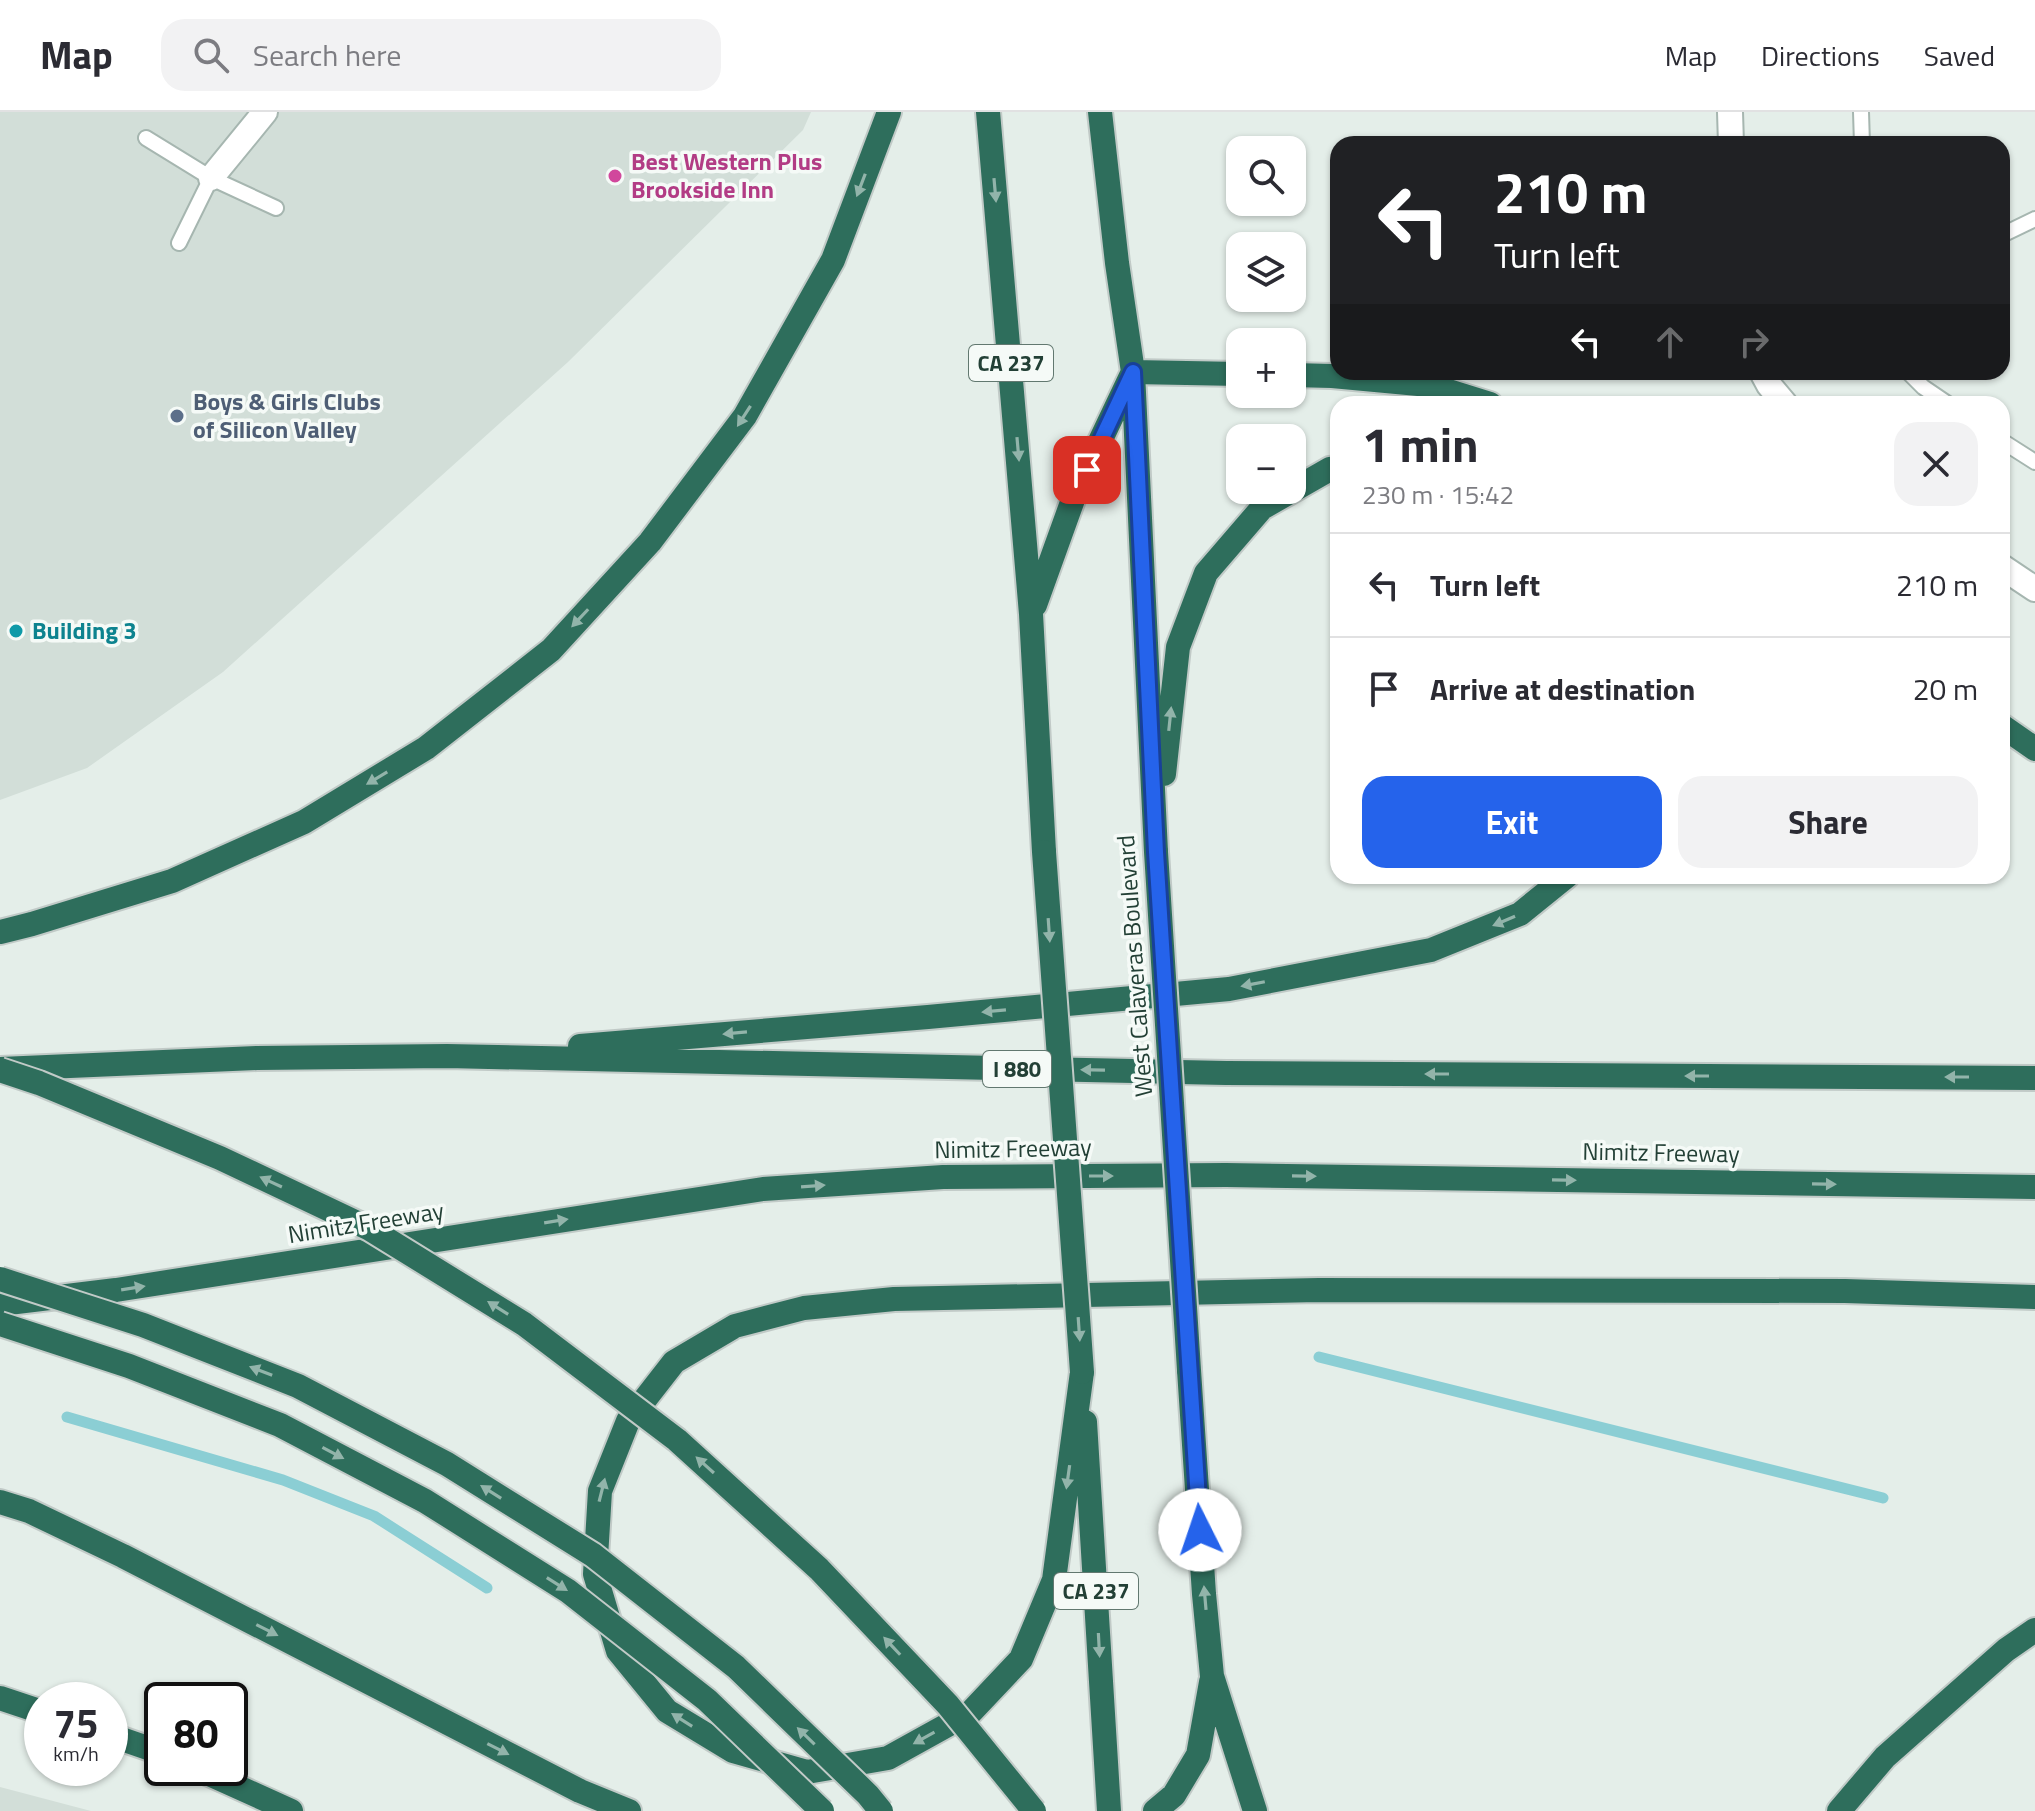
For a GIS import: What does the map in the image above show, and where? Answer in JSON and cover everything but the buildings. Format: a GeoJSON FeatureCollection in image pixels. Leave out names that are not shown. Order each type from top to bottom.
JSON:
{"type":"FeatureCollection","features":[{"type":"Feature","properties":{"kind":"highway"},"geometry":{"type":"LineString","coordinates":[[0,932],[172,881],[304,822],[426,748],[551,650],[650,542],[745,416],[833,260],[889,112]]}},
{"type":"Feature","properties":{"kind":"highway","name":"CA 237"},"geometry":{"type":"LineString","coordinates":[[988,112],[1031,614],[1044,852],[1082,1372],[1109,1811]]}},
{"type":"Feature","properties":{"kind":"highway","name":"West Calaveras Boulevard"},"geometry":{"type":"LineString","coordinates":[[1100,112],[1133,372],[1156,852],[1212,1676],[1255,1811]]}},
{"type":"Feature","properties":{"kind":"highway"},"geometry":{"type":"LineString","coordinates":[[1031,614],[1075,494],[1133,372],[1226,374]]}},
{"type":"Feature","properties":{"kind":"highway"},"geometry":{"type":"LineString","coordinates":[[1306,375],[1330,376]]}},
{"type":"Feature","properties":{"kind":"highway"},"geometry":{"type":"LineString","coordinates":[[1375,380],[1429,385],[1464,396]]}},
{"type":"Feature","properties":{"kind":"highway"},"geometry":{"type":"LineString","coordinates":[[1156,852],[1178,647],[1206,573],[1262,508],[1330,469]]}},
{"type":"Feature","properties":{"kind":"highway"},"geometry":{"type":"LineString","coordinates":[[2010,732],[2035,749]]}},
{"type":"Feature","properties":{"kind":"highway"},"geometry":{"type":"LineString","coordinates":[[447,1056],[912,1019],[1229,989],[1431,950],[1520,914],[1557,884]]}},
{"type":"Feature","properties":{"kind":"highway","name":"I 880"},"geometry":{"type":"LineString","coordinates":[[0,1070],[257,1058],[447,1056],[1226,1073],[2035,1078]]}},
{"type":"Feature","properties":{"kind":"highway"},"geometry":{"type":"LineString","coordinates":[[0,1070],[39,1083],[220,1158],[370,1229],[524,1324],[677,1440],[819,1569],[948,1705],[1034,1811]]}},
{"type":"Feature","properties":{"kind":"highway","name":"Nimitz Freeway"},"geometry":{"type":"LineString","coordinates":[[0,1304],[116,1290],[763,1189],[943,1177],[1226,1175],[2035,1187]]}},
{"type":"Feature","properties":{"kind":"highway"},"geometry":{"type":"LineString","coordinates":[[0,1279],[143,1325],[298,1386],[447,1464],[593,1555],[736,1667],[881,1811]]}},
{"type":"Feature","properties":{"kind":"highway"},"geometry":{"type":"LineString","coordinates":[[1082,1372],[1054,1580],[1021,1659],[971,1712],[888,1758],[807,1772],[733,1751],[667,1711],[618,1651],[595,1574],[600,1491],[628,1421],[674,1362],[735,1326],[804,1308],[894,1299],[1319,1290],[1845,1291],[2035,1297]]}},
{"type":"Feature","properties":{"kind":"highway"},"geometry":{"type":"LineString","coordinates":[[0,1324],[129,1366],[280,1425],[425,1501],[580,1600],[707,1700],[822,1811]]}},
{"type":"Feature","properties":{"kind":"highway"},"geometry":{"type":"LineString","coordinates":[[0,1502],[29,1511],[123,1556],[580,1791],[629,1811]]}},
{"type":"Feature","properties":{"kind":"highway"},"geometry":{"type":"LineString","coordinates":[[1839,1811],[1885,1757],[2006,1650],[2035,1630]]}},
{"type":"Feature","properties":{"kind":"highway"},"geometry":{"type":"LineString","coordinates":[[1155,1811],[1174,1795],[1198,1755],[1212,1676]]}},
{"type":"Feature","properties":{"kind":"highway"},"geometry":{"type":"LineString","coordinates":[[0,1698],[24,1706]]}},
{"type":"Feature","properties":{"kind":"highway"},"geometry":{"type":"LineString","coordinates":[[236,1786],[291,1811]]}},
{"type":"Feature","properties":{"kind":"street"},"geometry":{"type":"LineString","coordinates":[[211,178],[265,112]]}},
{"type":"Feature","properties":{"kind":"street"},"geometry":{"type":"LineString","coordinates":[[1730,112],[1731,136]]}},
{"type":"Feature","properties":{"kind":"street"},"geometry":{"type":"LineString","coordinates":[[1766,380],[1778,396]]}},
{"type":"Feature","properties":{"kind":"street"},"geometry":{"type":"LineString","coordinates":[[2010,572],[2035,589]]}},
{"type":"Feature","properties":{"kind":"lane"},"geometry":{"type":"LineString","coordinates":[[1861,112],[1862,136]]}},
{"type":"Feature","properties":{"kind":"lane"},"geometry":{"type":"LineString","coordinates":[[146,138],[211,178],[276,208]]}},
{"type":"Feature","properties":{"kind":"lane"},"geometry":{"type":"LineString","coordinates":[[179,243],[211,178]]}},
{"type":"Feature","properties":{"kind":"lane"},"geometry":{"type":"LineString","coordinates":[[2010,231],[2035,219]]}},
{"type":"Feature","properties":{"kind":"lane"},"geometry":{"type":"LineString","coordinates":[[1916,380],[1936,396]]}},
{"type":"Feature","properties":{"kind":"lane"},"geometry":{"type":"LineString","coordinates":[[2010,446],[2035,462]]}},
{"type":"Feature","properties":{"kind":"shaded area"},"geometry":{"type":"Polygon","coordinates":[[[0,112],[811,112],[803,130],[568,362],[223,672],[87,768],[0,800],[0,112]]]}},
{"type":"Feature","properties":{"kind":"shaded area"},"geometry":{"type":"Polygon","coordinates":[[[0,1787],[91,1811],[0,1811],[0,1787]]]}},
{"type":"Feature","properties":{"kind":"waterway"},"geometry":{"type":"LineString","coordinates":[[1319,1357],[1883,1498]]}},
{"type":"Feature","properties":{"kind":"waterway"},"geometry":{"type":"LineString","coordinates":[[67,1417],[283,1480],[374,1516],[487,1588]]}},
{"type":"Feature","properties":{"kind":"place","name":"Best Western Plus Brookside Inn"},"geometry":{"type":"Point","coordinates":[615,176]}},
{"type":"Feature","properties":{"kind":"place","name":"Boys & Girls Clubs of Silicon Valley"},"geometry":{"type":"Point","coordinates":[177,416]}},
{"type":"Feature","properties":{"kind":"place","name":"Building 3"},"geometry":{"type":"Point","coordinates":[16,631]}},
{"type":"Feature","properties":{"kind":"route"},"geometry":{"type":"LineString","coordinates":[[1087,470],[1133,372],[1156,852],[1200,1530]]}}]}
